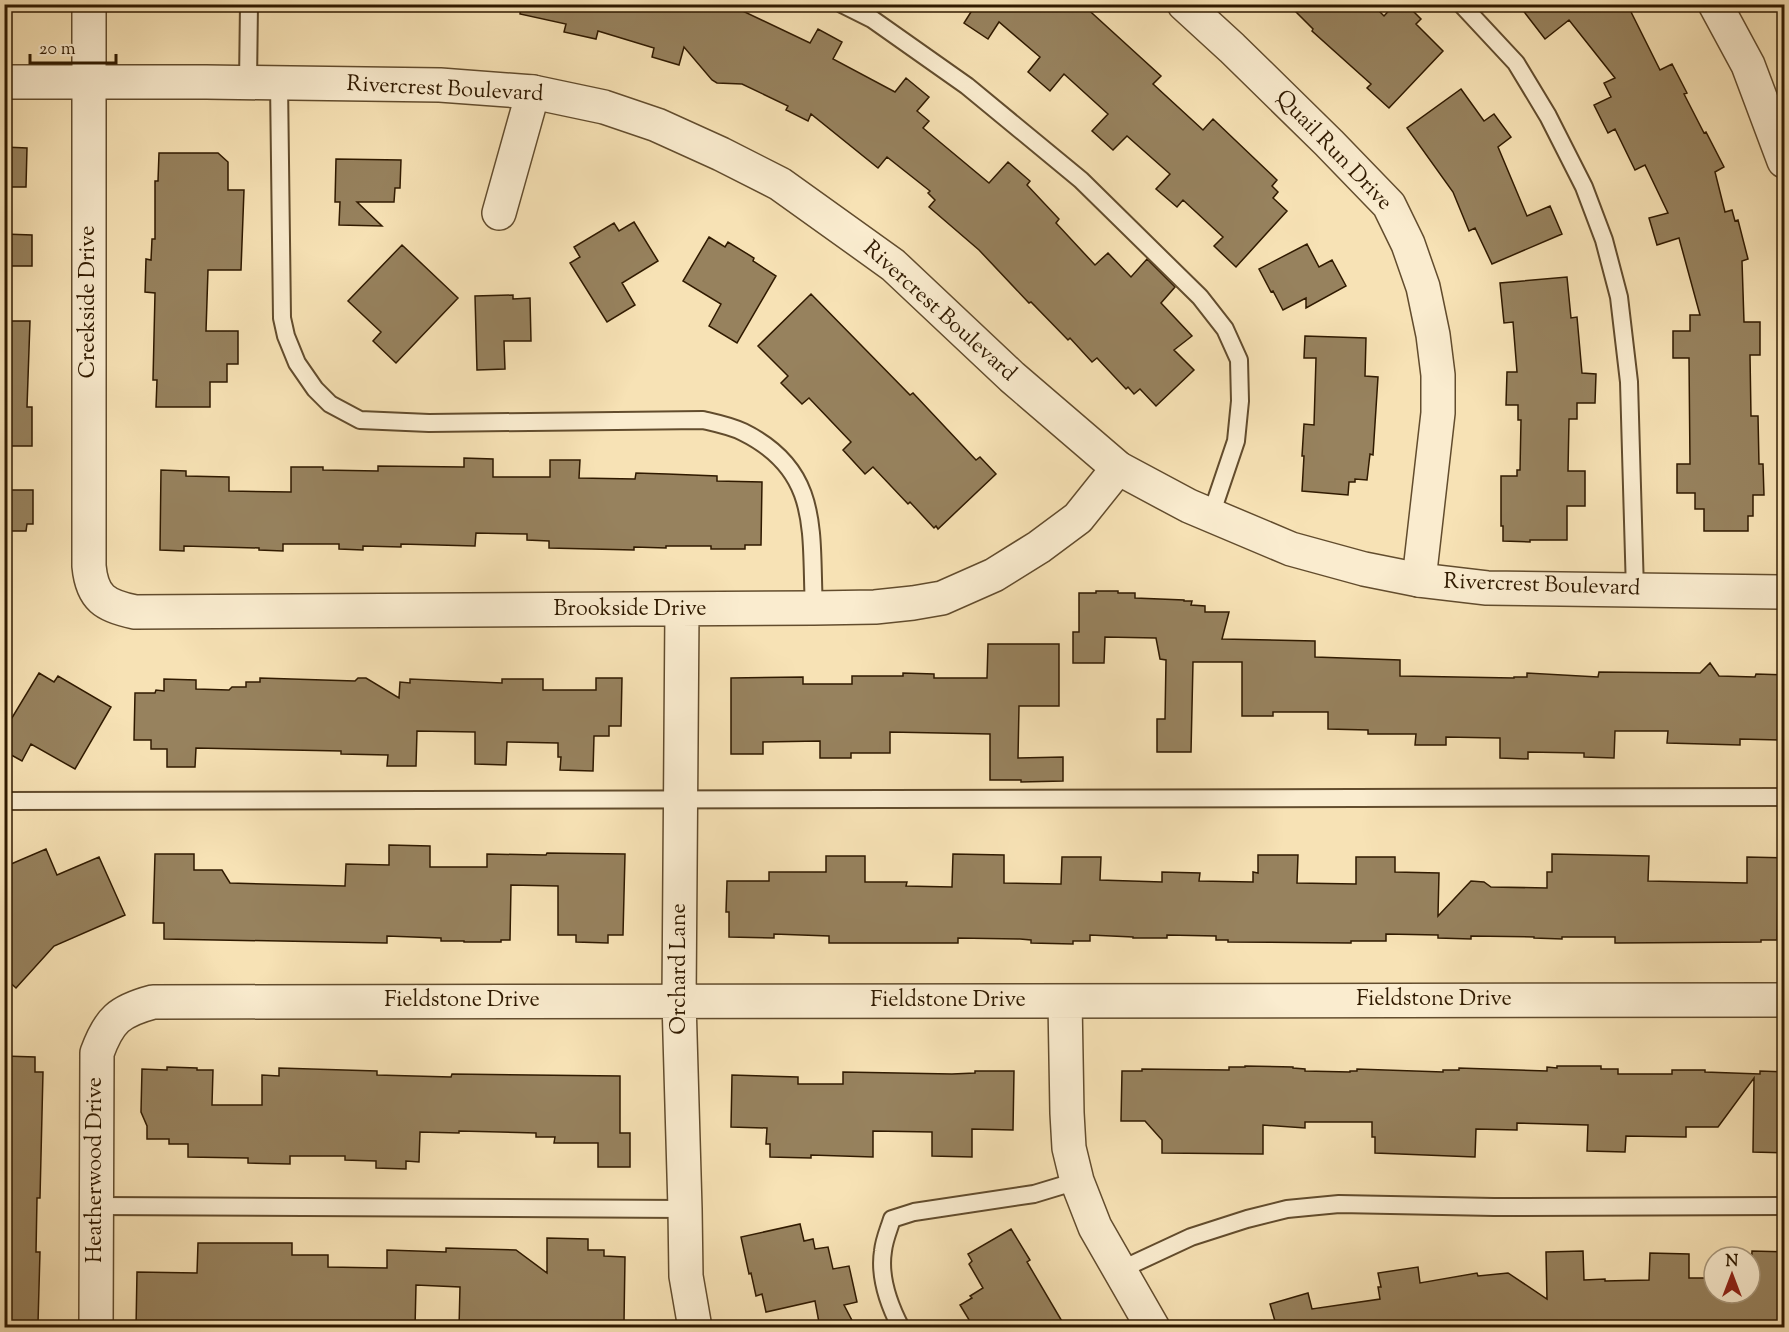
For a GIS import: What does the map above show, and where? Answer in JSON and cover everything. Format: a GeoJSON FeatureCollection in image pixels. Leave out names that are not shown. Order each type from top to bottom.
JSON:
{"type":"FeatureCollection","features":[{"type":"Feature","properties":{"kind":"street","name":"Creekside Drive"},"geometry":{"type":"LineString","coordinates":[[89,4],[89,566],[90,579],[99,597]]}},
{"type":"Feature","properties":{"kind":"street","name":"Quail Run Drive"},"geometry":{"type":"LineString","coordinates":[[1184,4],[1329,143],[1389,205],[1408,244],[1425,297],[1438,375],[1438,413],[1419,580]]}},
{"type":"Feature","properties":{"kind":"street"},"geometry":{"type":"LineString","coordinates":[[1715,4],[1748,65],[1785,161]]}},
{"type":"Feature","properties":{"kind":"street","name":"Rivercrest Boulevard"},"geometry":{"type":"LineString","coordinates":[[4,82],[440,85],[533,92],[604,106],[657,125],[721,153],[780,184],[893,265],[1012,377],[1118,468],[1189,506],[1291,549],[1364,569],[1419,580],[1487,588],[1785,592]]}},
{"type":"Feature","properties":{"kind":"street"},"geometry":{"type":"LineString","coordinates":[[499,213],[533,92]]}},
{"type":"Feature","properties":{"kind":"street","name":"Brookside Drive"},"geometry":{"type":"LineString","coordinates":[[99,597],[113,608],[135,612],[875,607],[942,598],[994,575],[1040,547],[1078,518],[1118,468]]}},
{"type":"Feature","properties":{"kind":"street","name":"Orchard Lane"},"geometry":{"type":"LineString","coordinates":[[682,610],[679,1001],[686,1276],[695,1328]]}},
{"type":"Feature","properties":{"kind":"street"},"geometry":{"type":"LineString","coordinates":[[1065,1000],[1069,1148],[1077,1181],[1095,1227],[1153,1328]]}},
{"type":"Feature","properties":{"kind":"street","name":"Fieldstone Drive"},"geometry":{"type":"LineString","coordinates":[[116,1018],[133,1007],[153,1002],[1785,1000]]}},
{"type":"Feature","properties":{"kind":"street","name":"Heatherwood Drive"},"geometry":{"type":"LineString","coordinates":[[96,1328],[97,1053],[104,1034],[116,1018]]}},
{"type":"Feature","properties":{"kind":"lane"},"geometry":{"type":"LineString","coordinates":[[249,4],[264,83],[282,318],[286,336],[297,363],[315,389],[330,404],[360,420],[429,423],[703,420],[741,431],[767,446],[781,458],[802,488],[809,510],[814,608]]}},
{"type":"Feature","properties":{"kind":"lane"},"geometry":{"type":"LineString","coordinates":[[842,4],[872,19],[967,86],[1081,180],[1200,297],[1225,329],[1239,360],[1240,401],[1236,441],[1211,515]]}},
{"type":"Feature","properties":{"kind":"lane"},"geometry":{"type":"LineString","coordinates":[[1461,4],[1516,63],[1548,116],[1584,187],[1604,240],[1619,297],[1629,382],[1635,591]]}},
{"type":"Feature","properties":{"kind":"lane"},"geometry":{"type":"LineString","coordinates":[[4,801],[1785,797]]}},
{"type":"Feature","properties":{"kind":"lane"},"geometry":{"type":"LineString","coordinates":[[901,1328],[883,1280],[883,1251],[892,1219],[914,1212],[1034,1194],[1077,1181]]}},
{"type":"Feature","properties":{"kind":"lane"},"geometry":{"type":"LineString","coordinates":[[1120,1270],[1191,1237],[1287,1209],[1339,1204],[1494,1207],[1785,1206]]}},
{"type":"Feature","properties":{"kind":"lane"},"geometry":{"type":"LineString","coordinates":[[96,1206],[686,1209]]}},
{"type":"Feature","properties":{"kind":"building"},"geometry":{"type":"Polygon","coordinates":[[[521,4],[728,4],[810,43],[818,29],[842,42],[833,59],[895,92],[906,78],[929,97],[917,111],[929,121],[923,128],[989,183],[1008,162],[1030,181],[1027,185],[1059,219],[1056,223],[1095,265],[1108,253],[1131,277],[1147,259],[1175,287],[1161,303],[1192,336],[1174,350],[1194,370],[1156,406],[1140,389],[1134,394],[1128,387],[1126,389],[1097,358],[1092,362],[1070,338],[1068,340],[979,250],[929,207],[935,200],[928,193],[930,191],[887,157],[878,168],[811,114],[808,121],[786,110],[788,106],[742,84],[717,83],[684,47],[679,65],[652,57],[654,48],[598,31],[596,39],[564,32],[566,24],[520,14],[521,4]]]}},
{"type":"Feature","properties":{"kind":"building"},"geometry":{"type":"Polygon","coordinates":[[[976,4],[1082,4],[1161,76],[1153,84],[1203,130],[1213,119],[1277,180],[1272,186],[1278,192],[1273,198],[1287,211],[1236,267],[1214,246],[1223,237],[1183,200],[1177,207],[1156,189],[1170,174],[1127,136],[1113,150],[1092,131],[1108,114],[1064,74],[1050,91],[1028,72],[1040,57],[999,22],[988,39],[964,23],[976,4]]]}},
{"type":"Feature","properties":{"kind":"building"},"geometry":{"type":"Polygon","coordinates":[[[1288,4],[1372,4],[1384,16],[1395,4],[1406,4],[1421,19],[1416,24],[1443,51],[1389,108],[1367,88],[1371,84],[1312,31],[1313,29],[1288,4]]]}},
{"type":"Feature","properties":{"kind":"building"},"geometry":{"type":"Polygon","coordinates":[[[1518,4],[1627,4],[1660,70],[1672,64],[1687,93],[1684,94],[1724,167],[1715,172],[1725,212],[1732,210],[1735,221],[1738,220],[1748,259],[1742,261],[1744,322],[1760,322],[1760,355],[1750,355],[1751,416],[1758,416],[1759,464],[1763,464],[1764,495],[1753,495],[1753,516],[1748,516],[1748,531],[1704,531],[1704,509],[1695,509],[1695,493],[1677,493],[1677,464],[1690,464],[1689,358],[1673,358],[1673,331],[1690,331],[1690,315],[1700,315],[1679,238],[1657,245],[1649,218],[1668,213],[1645,165],[1635,170],[1615,129],[1608,133],[1594,105],[1611,97],[1604,83],[1615,78],[1569,20],[1545,39],[1518,4]]]}},
{"type":"Feature","properties":{"kind":"building"},"geometry":{"type":"Polygon","coordinates":[[[1461,89],[1484,121],[1494,114],[1511,137],[1498,147],[1527,216],[1550,206],[1562,234],[1492,264],[1475,228],[1469,231],[1453,192],[1407,128],[1461,89]]]}},
{"type":"Feature","properties":{"kind":"building"},"geometry":{"type":"Polygon","coordinates":[[[4,147],[27,148],[26,187],[4,187],[4,147]]]}},
{"type":"Feature","properties":{"kind":"building"},"geometry":{"type":"Polygon","coordinates":[[[159,153],[218,153],[228,162],[228,190],[244,190],[241,270],[208,270],[206,331],[238,331],[238,364],[227,364],[227,382],[210,382],[210,407],[156,407],[157,380],[153,380],[155,293],[145,292],[146,259],[151,260],[152,239],[155,239],[155,181],[158,181],[159,153]]]}},
{"type":"Feature","properties":{"kind":"building"},"geometry":{"type":"Polygon","coordinates":[[[336,159],[401,160],[400,188],[395,188],[394,202],[357,202],[382,226],[339,225],[340,202],[335,202],[336,159]]]}},
{"type":"Feature","properties":{"kind":"building"},"geometry":{"type":"Polygon","coordinates":[[[634,222],[658,261],[622,283],[635,305],[607,322],[570,263],[580,257],[574,247],[614,223],[619,231],[634,222]]]}},
{"type":"Feature","properties":{"kind":"building"},"geometry":{"type":"Polygon","coordinates":[[[4,234],[32,235],[32,266],[4,266],[4,234]]]}},
{"type":"Feature","properties":{"kind":"building"},"geometry":{"type":"Polygon","coordinates":[[[709,237],[725,247],[728,242],[754,258],[753,261],[776,276],[737,343],[709,326],[721,304],[683,281],[709,237]]]}},
{"type":"Feature","properties":{"kind":"building"},"geometry":{"type":"Polygon","coordinates":[[[1307,244],[1319,267],[1332,260],[1346,286],[1306,308],[1306,298],[1283,310],[1259,269],[1307,244]]]}},
{"type":"Feature","properties":{"kind":"building"},"geometry":{"type":"Polygon","coordinates":[[[402,245],[458,298],[396,363],[373,341],[381,332],[348,301],[402,245]]]}},
{"type":"Feature","properties":{"kind":"building"},"geometry":{"type":"Polygon","coordinates":[[[1567,277],[1571,318],[1577,317],[1582,373],[1596,374],[1595,403],[1577,403],[1577,419],[1569,419],[1568,471],[1585,471],[1585,506],[1567,506],[1567,540],[1503,541],[1501,476],[1517,476],[1517,470],[1520,470],[1521,420],[1518,420],[1518,405],[1506,405],[1507,372],[1517,372],[1513,322],[1504,323],[1500,283],[1567,277]]]}},
{"type":"Feature","properties":{"kind":"building"},"geometry":{"type":"Polygon","coordinates":[[[811,294],[910,395],[913,393],[976,460],[980,457],[996,474],[938,529],[936,526],[934,528],[910,502],[908,504],[873,467],[865,474],[843,450],[851,442],[809,398],[802,404],[781,383],[788,376],[758,346],[811,294]]]}},
{"type":"Feature","properties":{"kind":"building"},"geometry":{"type":"Polygon","coordinates":[[[513,295],[513,299],[530,298],[531,341],[504,341],[505,369],[477,370],[475,296],[513,295]]]}},
{"type":"Feature","properties":{"kind":"building"},"geometry":{"type":"Polygon","coordinates":[[[4,321],[30,321],[27,407],[32,407],[32,446],[4,446],[4,321]]]}},
{"type":"Feature","properties":{"kind":"building"},"geometry":{"type":"Polygon","coordinates":[[[1305,336],[1366,338],[1365,376],[1378,377],[1373,455],[1370,454],[1367,480],[1355,479],[1355,482],[1349,482],[1348,495],[1302,491],[1304,424],[1314,425],[1316,358],[1304,358],[1305,336]]]}},
{"type":"Feature","properties":{"kind":"building"},"geometry":{"type":"Polygon","coordinates":[[[464,458],[493,459],[493,477],[550,477],[550,460],[580,460],[579,478],[635,479],[636,473],[717,476],[717,481],[762,482],[761,545],[745,545],[745,549],[711,549],[711,546],[634,547],[634,550],[549,548],[549,541],[527,540],[527,534],[476,533],[475,546],[401,544],[401,547],[363,546],[363,550],[339,549],[339,544],[283,544],[283,551],[184,546],[184,551],[160,550],[161,470],[186,471],[186,476],[229,477],[229,491],[291,492],[291,467],[378,471],[378,466],[464,467],[464,458]]]}},
{"type":"Feature","properties":{"kind":"building"},"geometry":{"type":"Polygon","coordinates":[[[4,490],[33,490],[33,524],[27,524],[26,531],[4,531],[4,490]]]}},
{"type":"Feature","properties":{"kind":"building"},"geometry":{"type":"Polygon","coordinates":[[[1096,591],[1135,593],[1135,598],[1192,601],[1191,605],[1205,606],[1205,612],[1229,612],[1222,639],[1315,641],[1315,657],[1400,660],[1400,676],[1514,678],[1527,677],[1527,673],[1598,677],[1599,672],[1700,673],[1710,663],[1719,676],[1785,675],[1785,732],[1780,732],[1780,740],[1740,739],[1740,745],[1667,743],[1668,731],[1615,731],[1614,758],[1584,757],[1584,753],[1528,752],[1528,759],[1500,758],[1500,738],[1446,737],[1446,745],[1415,745],[1416,734],[1368,734],[1368,730],[1328,729],[1328,712],[1273,712],[1273,716],[1242,716],[1242,662],[1193,662],[1191,752],[1157,752],[1157,719],[1165,719],[1166,660],[1160,659],[1156,638],[1105,637],[1104,663],[1073,663],[1073,632],[1079,632],[1079,593],[1096,593],[1096,591]]]}},
{"type":"Feature","properties":{"kind":"building"},"geometry":{"type":"Polygon","coordinates":[[[988,644],[1059,644],[1059,706],[1019,706],[1018,758],[1063,757],[1063,781],[990,780],[990,734],[890,732],[890,753],[851,753],[851,758],[820,758],[820,741],[763,742],[763,754],[731,754],[731,678],[803,677],[803,684],[852,684],[852,676],[903,676],[903,673],[934,674],[934,678],[987,678],[988,644]]]}},
{"type":"Feature","properties":{"kind":"building"},"geometry":{"type":"Polygon","coordinates":[[[39,673],[54,682],[58,676],[111,707],[75,769],[31,744],[22,761],[4,751],[4,731],[39,673]]]}},
{"type":"Feature","properties":{"kind":"building"},"geometry":{"type":"Polygon","coordinates":[[[260,678],[355,681],[358,678],[366,678],[399,698],[400,682],[410,683],[410,679],[502,683],[502,679],[543,679],[543,690],[596,690],[596,678],[622,678],[621,726],[609,726],[609,736],[594,736],[593,771],[560,770],[561,757],[558,757],[558,743],[507,742],[506,765],[475,764],[475,732],[417,731],[416,766],[387,766],[388,755],[341,754],[341,751],[196,748],[195,767],[167,767],[167,749],[151,749],[151,740],[134,740],[135,693],[164,691],[164,679],[196,680],[196,689],[229,690],[232,687],[246,687],[246,682],[260,682],[260,678]]]}},
{"type":"Feature","properties":{"kind":"building"},"geometry":{"type":"Polygon","coordinates":[[[389,845],[430,846],[430,867],[487,867],[487,854],[625,854],[623,935],[608,935],[608,943],[576,942],[576,935],[558,935],[558,886],[511,885],[510,940],[501,940],[501,942],[441,941],[441,938],[387,936],[387,943],[164,939],[164,923],[153,923],[155,854],[194,854],[194,870],[222,870],[230,883],[345,886],[346,864],[389,865],[389,845]]]}},
{"type":"Feature","properties":{"kind":"building"},"geometry":{"type":"Polygon","coordinates":[[[46,849],[57,875],[99,857],[125,915],[54,946],[16,988],[4,977],[4,867],[46,849]]]}},
{"type":"Feature","properties":{"kind":"building"},"geometry":{"type":"Polygon","coordinates":[[[953,854],[1004,855],[1004,883],[1061,884],[1062,857],[1101,857],[1100,880],[1162,882],[1162,872],[1200,873],[1199,881],[1253,882],[1253,872],[1258,873],[1258,855],[1298,855],[1297,883],[1356,884],[1356,857],[1395,857],[1395,872],[1439,873],[1438,916],[1471,881],[1484,882],[1491,887],[1547,888],[1547,872],[1552,872],[1552,854],[1649,856],[1648,881],[1747,883],[1747,857],[1785,858],[1785,888],[1778,887],[1777,940],[1761,940],[1761,942],[1615,943],[1615,937],[1562,937],[1562,939],[1471,936],[1471,939],[1438,938],[1438,935],[1386,934],[1386,941],[1351,941],[1351,943],[1228,942],[1228,940],[1216,940],[1216,936],[1167,935],[1167,938],[1133,938],[1090,935],[1090,941],[1073,941],[1073,944],[1031,943],[1031,940],[1020,939],[958,938],[958,943],[829,943],[829,936],[774,934],[774,938],[729,937],[729,912],[726,912],[727,881],[769,881],[769,872],[826,872],[826,856],[865,856],[865,882],[907,882],[906,886],[952,887],[953,854]]]}},
{"type":"Feature","properties":{"kind":"building"},"geometry":{"type":"Polygon","coordinates":[[[4,1056],[35,1057],[35,1072],[43,1072],[40,1198],[37,1198],[36,1252],[40,1252],[38,1323],[7,1322],[7,1317],[4,1317],[4,1056]]]}},
{"type":"Feature","properties":{"kind":"building"},"geometry":{"type":"Polygon","coordinates":[[[1557,1066],[1601,1066],[1601,1069],[1618,1069],[1618,1074],[1672,1074],[1672,1070],[1760,1074],[1760,1071],[1785,1072],[1785,1153],[1753,1152],[1754,1078],[1718,1127],[1686,1127],[1686,1137],[1626,1136],[1625,1152],[1587,1151],[1588,1125],[1517,1123],[1517,1130],[1476,1129],[1475,1157],[1375,1153],[1372,1122],[1305,1122],[1305,1128],[1263,1125],[1263,1154],[1162,1153],[1162,1140],[1145,1121],[1121,1121],[1122,1071],[1142,1071],[1142,1069],[1229,1070],[1229,1067],[1350,1072],[1357,1071],[1357,1069],[1443,1072],[1443,1070],[1459,1070],[1459,1068],[1547,1071],[1547,1067],[1557,1068],[1557,1066]]]}},
{"type":"Feature","properties":{"kind":"building"},"geometry":{"type":"Polygon","coordinates":[[[167,1067],[213,1070],[212,1105],[262,1105],[262,1075],[279,1076],[279,1068],[377,1071],[377,1075],[451,1077],[452,1074],[620,1076],[620,1133],[630,1133],[630,1167],[598,1167],[598,1143],[554,1143],[555,1137],[536,1137],[536,1133],[459,1131],[459,1133],[420,1132],[419,1162],[406,1161],[406,1169],[376,1168],[376,1161],[345,1160],[345,1156],[290,1156],[290,1164],[248,1163],[248,1158],[188,1157],[188,1144],[169,1144],[169,1139],[147,1139],[147,1126],[141,1112],[142,1069],[167,1070],[167,1067]]]}},
{"type":"Feature","properties":{"kind":"building"},"geometry":{"type":"Polygon","coordinates":[[[975,1071],[1014,1071],[1013,1130],[972,1129],[972,1157],[932,1156],[932,1132],[873,1131],[873,1157],[811,1155],[811,1158],[770,1157],[770,1144],[766,1144],[767,1128],[731,1127],[732,1075],[798,1077],[798,1084],[843,1084],[843,1072],[952,1074],[975,1073],[975,1071]]]}},
{"type":"Feature","properties":{"kind":"building"},"geometry":{"type":"Polygon","coordinates":[[[800,1224],[804,1241],[813,1239],[815,1249],[828,1247],[833,1269],[849,1266],[857,1302],[844,1305],[856,1328],[820,1328],[815,1301],[766,1312],[762,1294],[756,1296],[741,1237],[800,1224]]]}},
{"type":"Feature","properties":{"kind":"building"},"geometry":{"type":"Polygon","coordinates":[[[1011,1229],[1030,1260],[1027,1262],[1066,1328],[974,1328],[960,1305],[983,1288],[969,1264],[972,1261],[968,1254],[1011,1229]]]}},
{"type":"Feature","properties":{"kind":"building"},"geometry":{"type":"Polygon","coordinates":[[[547,1238],[588,1239],[588,1250],[604,1250],[604,1256],[625,1257],[624,1323],[603,1322],[603,1328],[459,1328],[460,1287],[416,1285],[415,1328],[136,1328],[137,1272],[197,1273],[198,1243],[292,1243],[292,1255],[328,1255],[328,1267],[387,1268],[387,1250],[446,1252],[446,1248],[516,1250],[547,1273],[547,1238]]]}},
{"type":"Feature","properties":{"kind":"building"},"geometry":{"type":"Polygon","coordinates":[[[1583,1251],[1584,1280],[1605,1279],[1605,1281],[1649,1280],[1650,1253],[1689,1254],[1689,1278],[1702,1278],[1702,1305],[1762,1305],[1762,1251],[1785,1252],[1785,1328],[1277,1328],[1270,1304],[1308,1293],[1312,1309],[1380,1299],[1378,1287],[1381,1287],[1378,1273],[1418,1267],[1420,1283],[1477,1273],[1478,1276],[1508,1273],[1547,1299],[1546,1252],[1583,1251]]]}}]}
